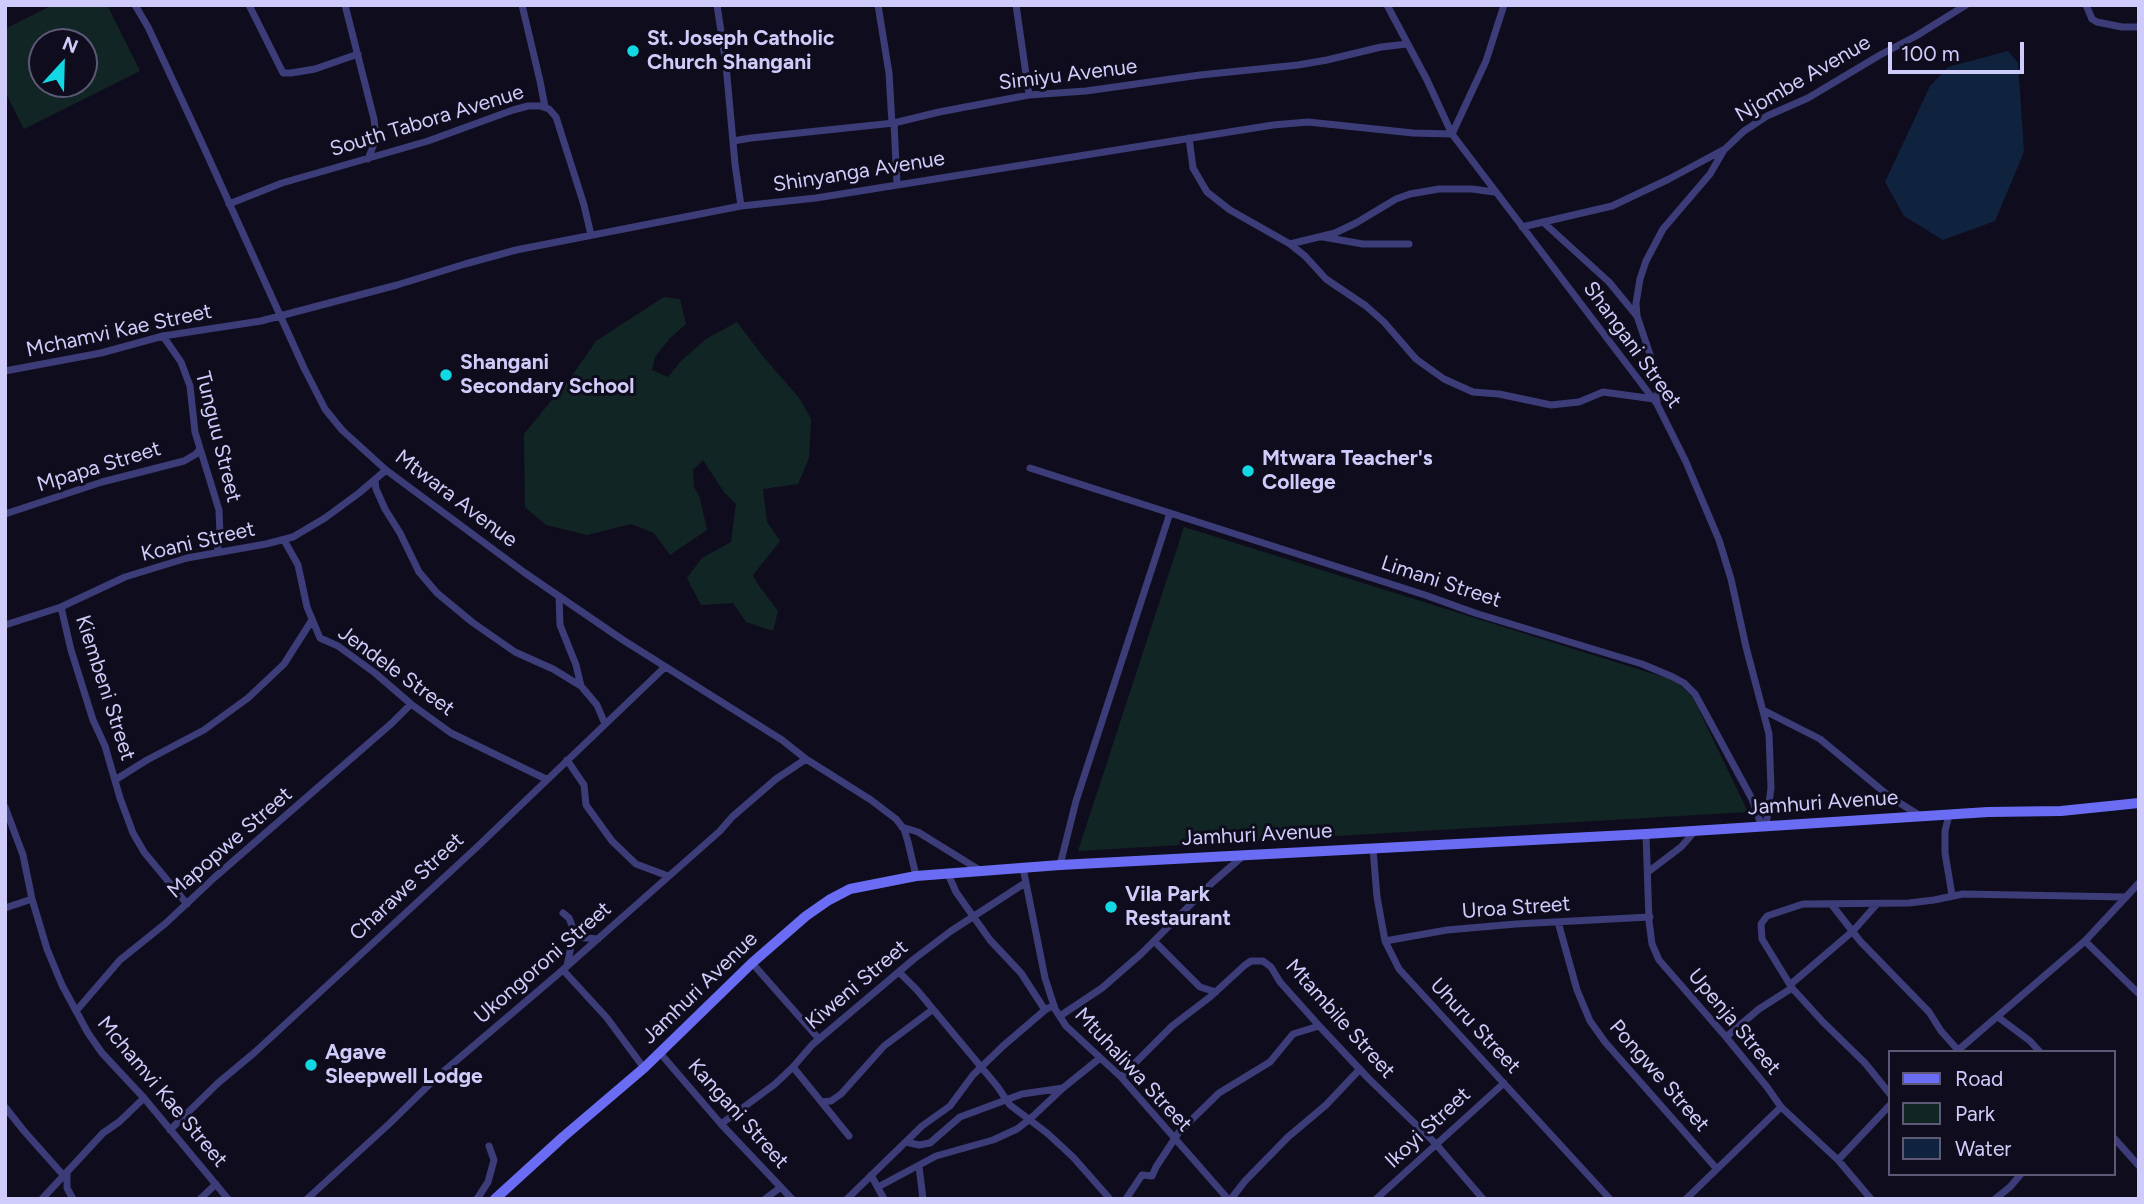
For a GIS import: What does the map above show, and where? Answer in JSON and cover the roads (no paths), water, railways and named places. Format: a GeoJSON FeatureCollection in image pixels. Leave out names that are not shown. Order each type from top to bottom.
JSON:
{"type":"FeatureCollection","features":[{"type":"Feature","properties":{"kind":"street","name":"Mtwara Avenue"},"geometry":{"type":"LineString","coordinates":[[135,5],[148,27],[280,317],[326,409],[342,430],[386,470],[525,573],[665,667],[782,740],[806,759],[871,800],[902,827]]}},
{"type":"Feature","properties":{"kind":"street"},"geometry":{"type":"LineString","coordinates":[[249,5],[283,73],[315,69],[358,54]]}},
{"type":"Feature","properties":{"kind":"street"},"geometry":{"type":"LineString","coordinates":[[345,5],[371,100],[376,133],[368,159]]}},
{"type":"Feature","properties":{"kind":"street"},"geometry":{"type":"LineString","coordinates":[[522,5],[545,107]]}},
{"type":"Feature","properties":{"kind":"street"},"geometry":{"type":"LineString","coordinates":[[717,5],[741,206]]}},
{"type":"Feature","properties":{"kind":"street"},"geometry":{"type":"LineString","coordinates":[[878,5],[889,73],[897,184]]}},
{"type":"Feature","properties":{"kind":"street"},"geometry":{"type":"LineString","coordinates":[[1016,5],[1029,95]]}},
{"type":"Feature","properties":{"kind":"street","name":"Shangani Street"},"geometry":{"type":"LineString","coordinates":[[1387,5],[1452,134],[1656,401],[1686,462],[1719,540],[1731,579],[1745,646],[1769,734],[1772,756],[1771,788],[1764,826]]}},
{"type":"Feature","properties":{"kind":"street"},"geometry":{"type":"LineString","coordinates":[[1452,134],[1486,61],[1504,5]]}},
{"type":"Feature","properties":{"kind":"street","name":"Njombe Avenue"},"geometry":{"type":"LineString","coordinates":[[1656,401],[1658,378],[1637,316],[1640,279],[1660,234],[1710,174],[1724,150],[1744,131],[1767,116],[1808,98],[1966,5]]}},
{"type":"Feature","properties":{"kind":"street"},"geometry":{"type":"LineString","coordinates":[[2086,5],[2092,19],[2097,22],[2139,27]]}},
{"type":"Feature","properties":{"kind":"street","name":"Simiyu Avenue"},"geometry":{"type":"LineString","coordinates":[[733,141],[893,123],[1029,95],[1086,91],[1298,65],[1407,44]]}},
{"type":"Feature","properties":{"kind":"street","name":"South Tabora Avenue"},"geometry":{"type":"LineString","coordinates":[[229,204],[282,183],[428,141],[513,110],[528,106],[545,107],[556,117],[591,235]]}},
{"type":"Feature","properties":{"kind":"street","name":"Shinyanga Avenue"},"geometry":{"type":"LineString","coordinates":[[280,317],[516,250],[741,206],[786,202],[1273,125],[1308,122],[1413,133],[1452,134]]}},
{"type":"Feature","properties":{"kind":"street"},"geometry":{"type":"LineString","coordinates":[[1189,138],[1193,168],[1208,192],[1238,215],[1290,244],[1326,279],[1366,306],[1384,322],[1409,352],[1444,379],[1473,392],[1499,394],[1551,405],[1579,402],[1603,392],[1656,401]]}},
{"type":"Feature","properties":{"kind":"street"},"geometry":{"type":"LineString","coordinates":[[1522,227],[1612,206],[1724,150]]}},
{"type":"Feature","properties":{"kind":"street"},"geometry":{"type":"LineString","coordinates":[[1290,244],[1323,237],[1410,194],[1472,189],[1496,192]]}},
{"type":"Feature","properties":{"kind":"street"},"geometry":{"type":"LineString","coordinates":[[1543,222],[1609,282],[1637,316]]}},
{"type":"Feature","properties":{"kind":"street"},"geometry":{"type":"LineString","coordinates":[[1323,237],[1350,243],[1409,244]]}},
{"type":"Feature","properties":{"kind":"street","name":"Mchamvi Kae Street"},"geometry":{"type":"LineString","coordinates":[[5,372],[101,353],[163,336],[280,317]]}},
{"type":"Feature","properties":{"kind":"street","name":"Tunguu Street"},"geometry":{"type":"LineString","coordinates":[[163,336],[187,375],[195,432],[219,510],[218,552]]}},
{"type":"Feature","properties":{"kind":"street","name":"Mpapa Street"},"geometry":{"type":"LineString","coordinates":[[5,514],[118,477],[184,461],[200,449]]}},
{"type":"Feature","properties":{"kind":"street"},"geometry":{"type":"LineString","coordinates":[[184,461],[207,467]]}},
{"type":"Feature","properties":{"kind":"street","name":"Limani Street"},"geometry":{"type":"LineString","coordinates":[[1030,468],[1475,613],[1642,664],[1673,677],[1695,694],[1764,826]]}},
{"type":"Feature","properties":{"kind":"street","name":"Koani Street"},"geometry":{"type":"LineString","coordinates":[[5,625],[61,607],[125,577],[187,558],[284,540],[325,517],[386,470]]}},
{"type":"Feature","properties":{"kind":"street"},"geometry":{"type":"LineString","coordinates":[[375,481],[384,509],[400,533],[419,572],[437,593],[515,652],[563,674],[581,686],[597,705],[605,724]]}},
{"type":"Feature","properties":{"kind":"street"},"geometry":{"type":"LineString","coordinates":[[1060,865],[1076,801],[1170,513]]}},
{"type":"Feature","properties":{"kind":"street","name":"Jendele Street"},"geometry":{"type":"LineString","coordinates":[[284,540],[298,565],[312,620],[320,638],[338,646],[451,733],[546,779]]}},
{"type":"Feature","properties":{"kind":"street"},"geometry":{"type":"LineString","coordinates":[[559,596],[561,625],[581,686]]}},
{"type":"Feature","properties":{"kind":"street","name":"Kiembeni Street"},"geometry":{"type":"LineString","coordinates":[[61,607],[93,720],[105,746],[133,832],[144,852],[187,904]]}},
{"type":"Feature","properties":{"kind":"street","name":"Kiembeni Street"},"geometry":{"type":"LineString","coordinates":[[115,780],[204,730],[248,698],[284,664],[312,620]]}},
{"type":"Feature","properties":{"kind":"street","name":"Charawe Street"},"geometry":{"type":"LineString","coordinates":[[170,1130],[476,848],[665,667]]}},
{"type":"Feature","properties":{"kind":"street","name":"Mapopwe Street"},"geometry":{"type":"LineString","coordinates":[[76,1011],[120,960],[166,923],[411,704]]}},
{"type":"Feature","properties":{"kind":"street"},"geometry":{"type":"LineString","coordinates":[[1763,710],[1820,739],[1890,797],[1921,817]]}},
{"type":"Feature","properties":{"kind":"street","name":"Ukongoroni Street"},"geometry":{"type":"LineString","coordinates":[[307,1199],[437,1077],[598,939],[776,779],[806,759]]}},
{"type":"Feature","properties":{"kind":"street"},"geometry":{"type":"LineString","coordinates":[[567,760],[584,785],[586,806],[612,841],[635,864],[668,876]]}},
{"type":"Feature","properties":{"kind":"street","name":"Jamhuri Avenue"},"geometry":{"type":"LineString","coordinates":[[495,1199],[563,1136],[644,1068],[752,963],[806,916],[850,889],[916,876],[1060,865],[2061,811],[2138,803]]}},
{"type":"Feature","properties":{"kind":"street","name":"Mchamvi Kae Street"},"geometry":{"type":"LineString","coordinates":[[5,807],[23,855],[32,899],[61,985],[102,1053],[144,1098],[228,1199]]}},
{"type":"Feature","properties":{"kind":"street"},"geometry":{"type":"LineString","coordinates":[[1949,815],[1944,840],[1952,895]]}},
{"type":"Feature","properties":{"kind":"street"},"geometry":{"type":"LineString","coordinates":[[902,827],[918,832],[981,872]]}},
{"type":"Feature","properties":{"kind":"street"},"geometry":{"type":"LineString","coordinates":[[902,827],[916,876]]}},
{"type":"Feature","properties":{"kind":"street"},"geometry":{"type":"LineString","coordinates":[[1648,872],[1681,847],[1696,831]]}},
{"type":"Feature","properties":{"kind":"street","name":"Upenja Street"},"geometry":{"type":"LineString","coordinates":[[1646,834],[1652,944],[1658,960],[1726,1037],[1781,1108],[1838,1160],[1871,1199]]}},
{"type":"Feature","properties":{"kind":"street","name":"Uhuru Street"},"geometry":{"type":"LineString","coordinates":[[1373,849],[1377,897],[1385,941],[1405,977],[1610,1199]]}},
{"type":"Feature","properties":{"kind":"street"},"geometry":{"type":"LineString","coordinates":[[1060,1016],[1102,988],[1142,954],[1244,855]]}},
{"type":"Feature","properties":{"kind":"street","name":"Mtuhaliwa Street"},"geometry":{"type":"LineString","coordinates":[[1023,868],[1045,978],[1054,1005],[1066,1026],[1121,1077],[1229,1199]]}},
{"type":"Feature","properties":{"kind":"street"},"geometry":{"type":"LineString","coordinates":[[948,874],[990,940],[1026,979],[1045,1010]]}},
{"type":"Feature","properties":{"kind":"street","name":"Kiweni Street"},"geometry":{"type":"LineString","coordinates":[[721,1124],[793,1068],[819,1039],[932,945],[1025,883]]}},
{"type":"Feature","properties":{"kind":"street"},"geometry":{"type":"LineString","coordinates":[[1958,1050],[2085,941],[2139,883]]}},
{"type":"Feature","properties":{"kind":"street"},"geometry":{"type":"LineString","coordinates":[[1888,1092],[1865,1063],[1823,1022],[1792,986],[1764,944],[1761,924],[1773,913],[1796,905],[1878,904],[1934,900],[1952,895],[2126,897]]}},
{"type":"Feature","properties":{"kind":"street"},"geometry":{"type":"LineString","coordinates":[[5,908],[32,899]]}},
{"type":"Feature","properties":{"kind":"street"},"geometry":{"type":"LineString","coordinates":[[1726,1037],[1792,986],[1853,931],[1878,904]]}},
{"type":"Feature","properties":{"kind":"street"},"geometry":{"type":"LineString","coordinates":[[1832,905],[1902,986],[1929,1012],[1956,1050]]}},
{"type":"Feature","properties":{"kind":"street"},"geometry":{"type":"LineString","coordinates":[[563,913],[573,924],[574,937],[565,968],[644,1068]]}},
{"type":"Feature","properties":{"kind":"street","name":"Uroa Street"},"geometry":{"type":"LineString","coordinates":[[1385,941],[1447,930],[1650,917]]}},
{"type":"Feature","properties":{"kind":"street","name":"Pongwe Street"},"geometry":{"type":"LineString","coordinates":[[1558,922],[1577,990],[1590,1021],[1716,1168]]}},
{"type":"Feature","properties":{"kind":"street"},"geometry":{"type":"LineString","coordinates":[[574,937],[598,939]]}},
{"type":"Feature","properties":{"kind":"street"},"geometry":{"type":"LineString","coordinates":[[1154,941],[1200,987],[1216,992]]}},
{"type":"Feature","properties":{"kind":"street"},"geometry":{"type":"LineString","coordinates":[[2085,941],[2139,994]]}},
{"type":"Feature","properties":{"kind":"street","name":"Mtambile Street"},"geometry":{"type":"LineString","coordinates":[[1121,1077],[1172,1026],[1251,961],[1263,961],[1271,967],[1280,982],[1319,1026],[1435,1143],[1483,1199]]}},
{"type":"Feature","properties":{"kind":"street"},"geometry":{"type":"LineString","coordinates":[[752,963],[819,1039]]}},
{"type":"Feature","properties":{"kind":"street"},"geometry":{"type":"LineString","coordinates":[[899,972],[1006,1100],[1073,1157],[1110,1199]]}},
{"type":"Feature","properties":{"kind":"street"},"geometry":{"type":"LineString","coordinates":[[847,1199],[922,1126],[950,1106],[981,1068],[1054,1005]]}},
{"type":"Feature","properties":{"kind":"street"},"geometry":{"type":"LineString","coordinates":[[822,1102],[831,1101],[845,1091],[878,1051],[932,1010]]}},
{"type":"Feature","properties":{"kind":"street"},"geometry":{"type":"LineString","coordinates":[[1998,1017],[2038,1050]]}},
{"type":"Feature","properties":{"kind":"street"},"geometry":{"type":"LineString","coordinates":[[1126,1199],[1142,1175],[1152,1176],[1179,1132],[1219,1093],[1270,1062],[1293,1034],[1319,1026]]}},
{"type":"Feature","properties":{"kind":"street","name":"Kangani Street"},"geometry":{"type":"LineString","coordinates":[[660,1053],[721,1124],[792,1199]]}},
{"type":"Feature","properties":{"kind":"street"},"geometry":{"type":"LineString","coordinates":[[878,1187],[936,1156],[993,1140],[1017,1129],[1100,1058]]}},
{"type":"Feature","properties":{"kind":"street"},"geometry":{"type":"LineString","coordinates":[[793,1068],[849,1136]]}},
{"type":"Feature","properties":{"kind":"street"},"geometry":{"type":"LineString","coordinates":[[1229,1199],[1288,1137],[1326,1105],[1360,1069]]}},
{"type":"Feature","properties":{"kind":"street","name":"Ikoyi Street"},"geometry":{"type":"LineString","coordinates":[[1376,1199],[1504,1083]]}},
{"type":"Feature","properties":{"kind":"street"},"geometry":{"type":"LineString","coordinates":[[906,1142],[919,1145],[930,1143],[956,1120],[1022,1094],[1063,1088]]}},
{"type":"Feature","properties":{"kind":"street"},"geometry":{"type":"LineString","coordinates":[[42,1199],[103,1133],[144,1098]]}},
{"type":"Feature","properties":{"kind":"street"},"geometry":{"type":"LineString","coordinates":[[5,1107],[66,1175],[67,1188],[73,1199]]}},
{"type":"Feature","properties":{"kind":"street"},"geometry":{"type":"LineString","coordinates":[[1838,1160],[1888,1107]]}},
{"type":"Feature","properties":{"kind":"street"},"geometry":{"type":"LineString","coordinates":[[1686,1199],[1781,1108]]}},
{"type":"Feature","properties":{"kind":"street"},"geometry":{"type":"LineString","coordinates":[[2116,1140],[2139,1166]]}},
{"type":"Feature","properties":{"kind":"street"},"geometry":{"type":"LineString","coordinates":[[477,1199],[489,1180],[494,1160],[489,1146]]}},
{"type":"Feature","properties":{"kind":"street"},"geometry":{"type":"LineString","coordinates":[[919,1166],[923,1199]]}},
{"type":"Feature","properties":{"kind":"street"},"geometry":{"type":"LineString","coordinates":[[871,1174],[884,1199]]}},
{"type":"Feature","properties":{"kind":"street"},"geometry":{"type":"LineString","coordinates":[[1995,1199],[2019,1176]]}},
{"type":"Feature","properties":{"kind":"street"},"geometry":{"type":"LineString","coordinates":[[200,1199],[216,1184]]}},
{"type":"Feature","properties":{"kind":"street"},"geometry":{"type":"LineString","coordinates":[[765,1199],[780,1187]]}},
{"type":"Feature","properties":{"kind":"street"},"geometry":{"type":"LineString","coordinates":[[2003,1193],[2011,1199]]}},
{"type":"Feature","properties":{"kind":"water"},"geometry":{"type":"Polygon","coordinates":[[[2008,51],[2018,63],[2024,152],[1995,221],[1943,240],[1904,216],[1885,182],[1930,86],[1948,67],[2008,51]]]}},
{"type":"Feature","properties":{"kind":"place","name":"St. Joseph Catholic Church Shangani"},"geometry":{"type":"Point","coordinates":[633,51]}},
{"type":"Feature","properties":{"kind":"place","name":"Shangani Secondary School"},"geometry":{"type":"Point","coordinates":[446,375]}},
{"type":"Feature","properties":{"kind":"place","name":"Mtwara Teacher's College"},"geometry":{"type":"Point","coordinates":[1248,471]}},
{"type":"Feature","properties":{"kind":"place","name":"Vila Park Restaurant"},"geometry":{"type":"Point","coordinates":[1111,907]}},
{"type":"Feature","properties":{"kind":"place","name":"Agave Sleepwell Lodge"},"geometry":{"type":"Point","coordinates":[311,1065]}}]}
